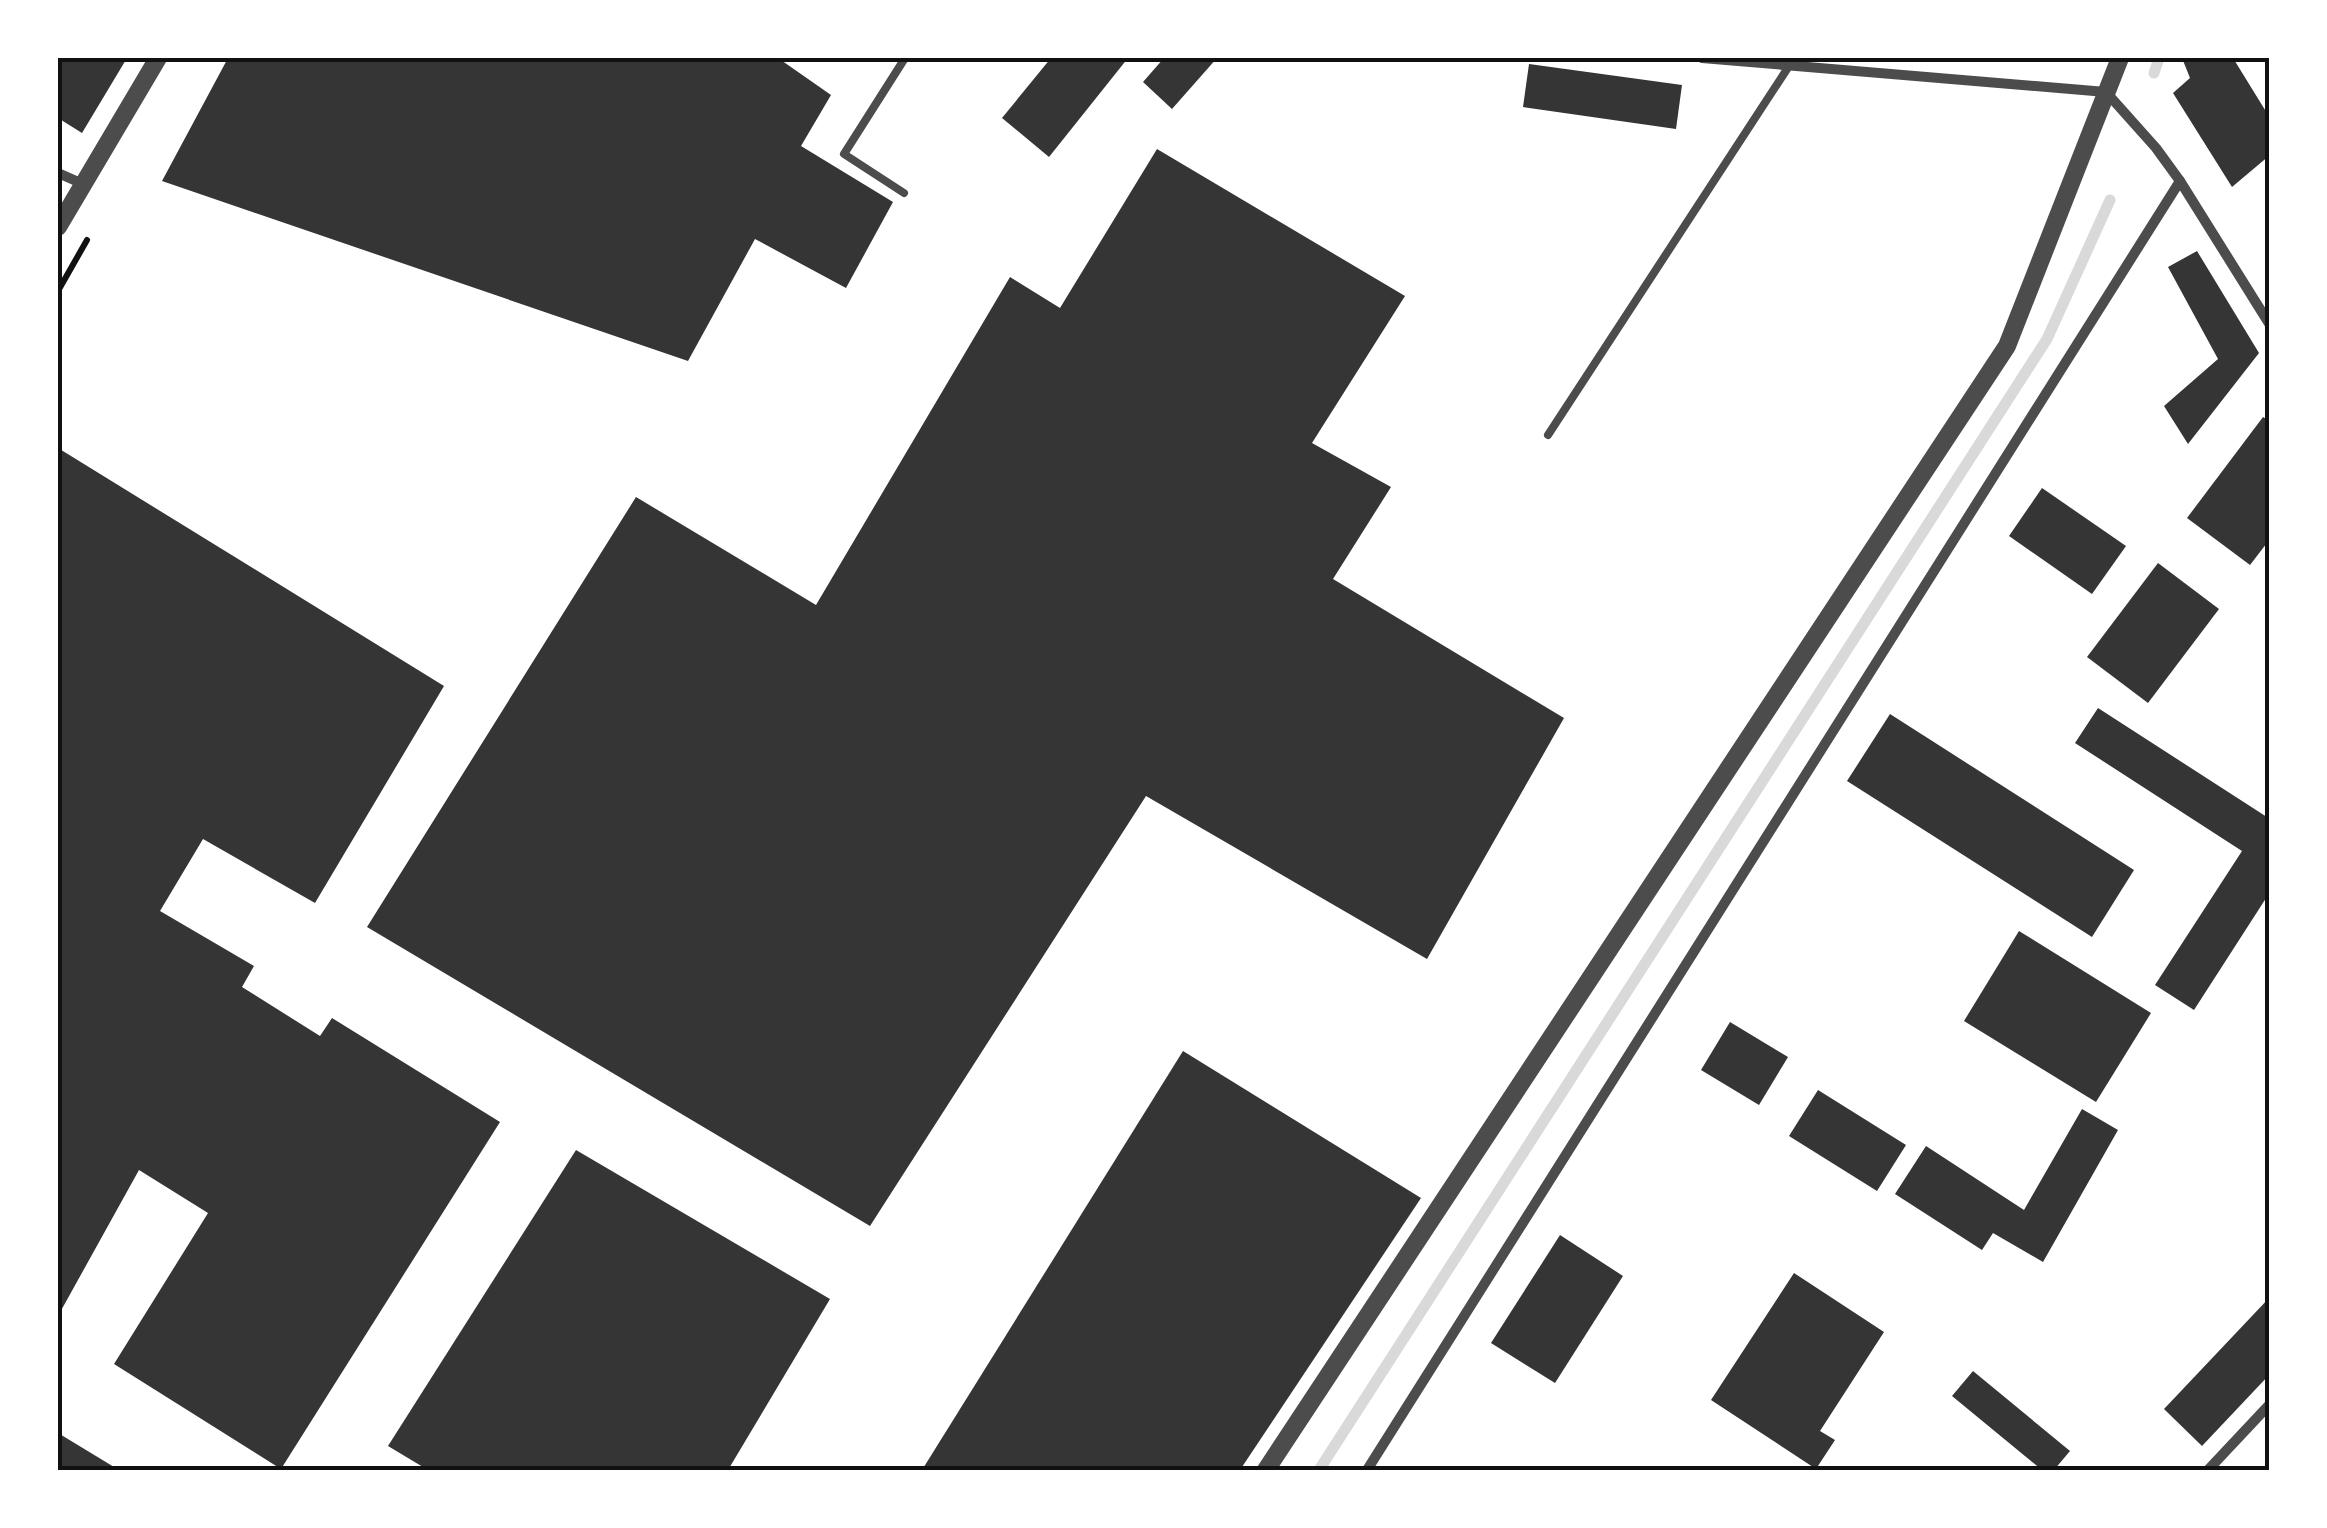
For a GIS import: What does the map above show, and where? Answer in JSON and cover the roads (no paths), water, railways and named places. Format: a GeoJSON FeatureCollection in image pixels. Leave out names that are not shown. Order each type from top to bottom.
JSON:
{"type":"FeatureCollection","features":[{"type":"Feature","properties":{"kind":"street"},"geometry":{"type":"LineString","coordinates":[[58,228],[158,58]]}},
{"type":"Feature","properties":{"kind":"street"},"geometry":{"type":"LineString","coordinates":[[1702,58],[2106,92],[2180,181],[2270,324]]}},
{"type":"Feature","properties":{"kind":"street"},"geometry":{"type":"LineString","coordinates":[[1266,1470],[2007,346],[2120,58]]}},
{"type":"Feature","properties":{"kind":"street"},"geometry":{"type":"LineString","coordinates":[[58,173],[83,184]]}},
{"type":"Feature","properties":{"kind":"street"},"geometry":{"type":"LineString","coordinates":[[1368,1470],[2180,181]]}},
{"type":"Feature","properties":{"kind":"street"},"geometry":{"type":"LineString","coordinates":[[2208,1470],[2270,1404]]}},
{"type":"Feature","properties":{"kind":"lane"},"geometry":{"type":"LineString","coordinates":[[904,58],[844,154],[904,193]]}},
{"type":"Feature","properties":{"kind":"lane"},"geometry":{"type":"LineString","coordinates":[[1548,435],[1789,66]]}},
{"type":"Feature","properties":{"kind":"waterway"},"geometry":{"type":"LineString","coordinates":[[2154,73],[2159,58]]}},
{"type":"Feature","properties":{"kind":"waterway"},"geometry":{"type":"LineString","coordinates":[[1319,1470],[2047,339],[2110,200]]}}]}
